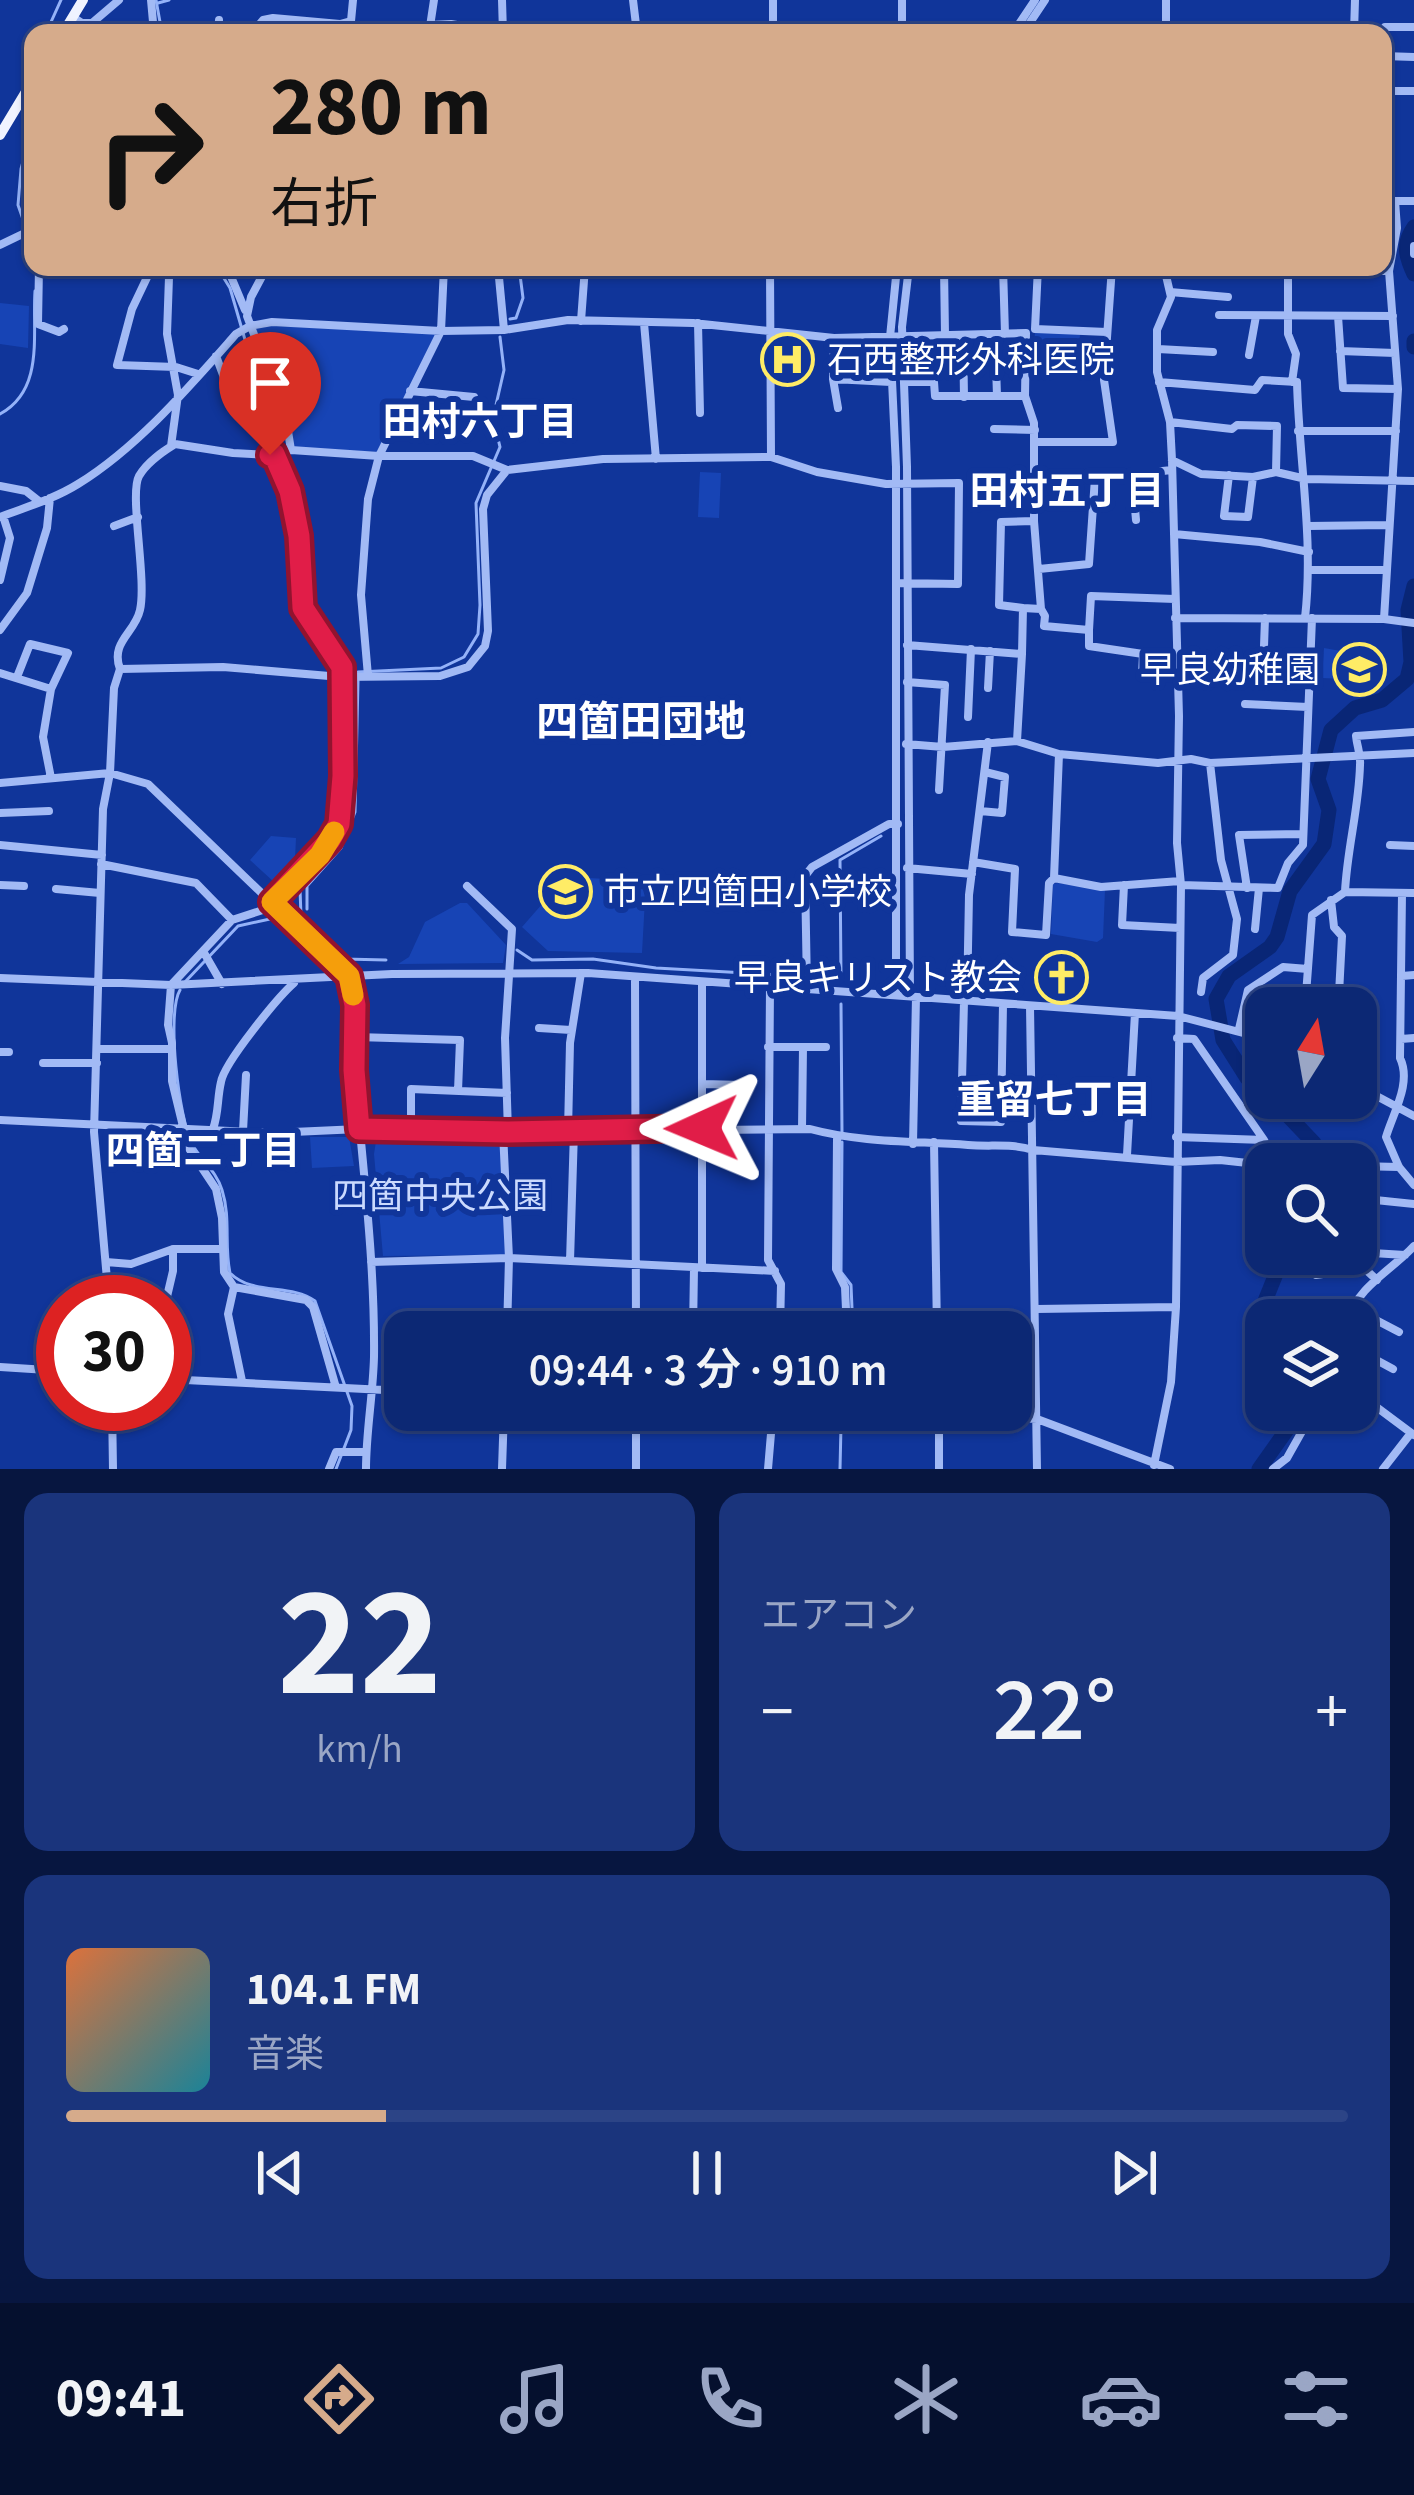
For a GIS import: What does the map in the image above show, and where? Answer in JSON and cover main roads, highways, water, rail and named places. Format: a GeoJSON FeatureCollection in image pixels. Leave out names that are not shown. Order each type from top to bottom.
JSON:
{"type":"FeatureCollection","features":[{"type":"Feature","properties":{"kind":"main road"},"geometry":{"type":"LineString","coordinates":[[0,135],[24,95]]}},
{"type":"Feature","properties":{"kind":"waterway"},"geometry":{"type":"LineString","coordinates":[[50,24],[61,0]]}},
{"type":"Feature","properties":{"kind":"waterway"},"geometry":{"type":"LineString","coordinates":[[156,0],[160,24]]}},
{"type":"Feature","properties":{"kind":"waterway"},"geometry":{"type":"LineString","coordinates":[[158,3],[169,0]]}},
{"type":"Feature","properties":{"kind":"waterway"},"geometry":{"type":"LineString","coordinates":[[24,158],[18,205],[24,222]]}},
{"type":"Feature","properties":{"kind":"waterway"},"geometry":{"type":"LineString","coordinates":[[1414,227],[1406,251],[1414,274]]}},
{"type":"Feature","properties":{"kind":"waterway"},"geometry":{"type":"LineString","coordinates":[[185,982],[238,926],[270,919],[294,895],[344,830],[352,796],[351,665],[311,611],[307,545],[282,456],[275,400],[248,350],[223,276]]}},
{"type":"Feature","properties":{"kind":"waterway"},"geometry":{"type":"LineString","coordinates":[[510,319],[516,318],[523,298],[520,276]]}},
{"type":"Feature","properties":{"kind":"waterway"},"geometry":{"type":"LineString","coordinates":[[0,414],[14,404],[30,376],[35,291]]}},
{"type":"Feature","properties":{"kind":"waterway"},"geometry":{"type":"LineString","coordinates":[[358,672],[441,668],[464,657],[478,634],[476,503],[500,447],[493,418],[504,370],[500,337]]}},
{"type":"Feature","properties":{"kind":"waterway"},"geometry":{"type":"LineString","coordinates":[[1414,341],[1414,347]]}},
{"type":"Feature","properties":{"kind":"waterway"},"geometry":{"type":"LineString","coordinates":[[1245,1075],[1223,1040],[1216,999],[1229,976],[1277,937],[1290,891],[1324,844],[1329,810],[1318,779],[1331,730],[1355,708],[1382,700],[1407,679],[1411,662],[1408,610],[1414,586]]}},
{"type":"Feature","properties":{"kind":"waterway"},"geometry":{"type":"LineString","coordinates":[[307,909],[307,886],[341,848],[355,812],[358,681]]}},
{"type":"Feature","properties":{"kind":"waterway"},"geometry":{"type":"LineString","coordinates":[[841,979],[840,860],[881,836]]}},
{"type":"Feature","properties":{"kind":"waterway"},"geometry":{"type":"LineString","coordinates":[[300,889],[301,916],[344,959],[386,960]]}},
{"type":"Feature","properties":{"kind":"waterway"},"geometry":{"type":"LineString","coordinates":[[517,950],[532,960],[593,959],[656,968],[799,976]]}},
{"type":"Feature","properties":{"kind":"waterway"},"geometry":{"type":"LineString","coordinates":[[813,976],[822,977]]}},
{"type":"Feature","properties":{"kind":"waterway"},"geometry":{"type":"LineString","coordinates":[[180,990],[174,1042],[183,1113],[192,1144],[222,1190],[230,1273],[249,1285],[294,1292],[315,1301],[352,1406],[351,1430],[336,1469]]}},
{"type":"Feature","properties":{"kind":"waterway"},"geometry":{"type":"LineString","coordinates":[[841,1004],[842,1132]]}},
{"type":"Feature","properties":{"kind":"waterway"},"geometry":{"type":"LineString","coordinates":[[1291,1119],[1314,1143]]}},
{"type":"Feature","properties":{"kind":"waterway"},"geometry":{"type":"LineString","coordinates":[[842,1142],[841,1272],[851,1285],[852,1311]]}},
{"type":"Feature","properties":{"kind":"waterway"},"geometry":{"type":"LineString","coordinates":[[1266,1299],[1276,1275]]}},
{"type":"Feature","properties":{"kind":"waterway"},"geometry":{"type":"LineString","coordinates":[[840,1469],[841,1431]]}},
{"type":"Feature","properties":{"kind":"waterway"},"geometry":{"type":"LineString","coordinates":[[1259,1469],[1286,1431]]}},
{"type":"Feature","properties":{"kind":"place","name":"石西整形外科医院"},"geometry":{"type":"Point","coordinates":[788,359]}},
{"type":"Feature","properties":{"kind":"place","name":"早良幼稚園"},"geometry":{"type":"Point","coordinates":[1359,669]}},
{"type":"Feature","properties":{"kind":"place","name":"市立四箇田小学校"},"geometry":{"type":"Point","coordinates":[565,891]}},
{"type":"Feature","properties":{"kind":"place","name":"早良キリスト教会"},"geometry":{"type":"Point","coordinates":[1061,977]}},
{"type":"Feature","properties":{"kind":"district","name":"田村六丁目"},"geometry":{"type":"Point","coordinates":[480,421]}},
{"type":"Feature","properties":{"kind":"district","name":"田村五丁目"},"geometry":{"type":"Point","coordinates":[1067,490]}},
{"type":"Feature","properties":{"kind":"district","name":"四箇田団地"},"geometry":{"type":"Point","coordinates":[641,721]}},
{"type":"Feature","properties":{"kind":"district","name":"重留七丁目"},"geometry":{"type":"Point","coordinates":[1054,1099]}},
{"type":"Feature","properties":{"kind":"district","name":"四箇二丁目"},"geometry":{"type":"Point","coordinates":[203,1150]}},
{"type":"Feature","properties":{"kind":"park label","name":"四箇中央公園"},"geometry":{"type":"Point","coordinates":[440,1195]}}]}
